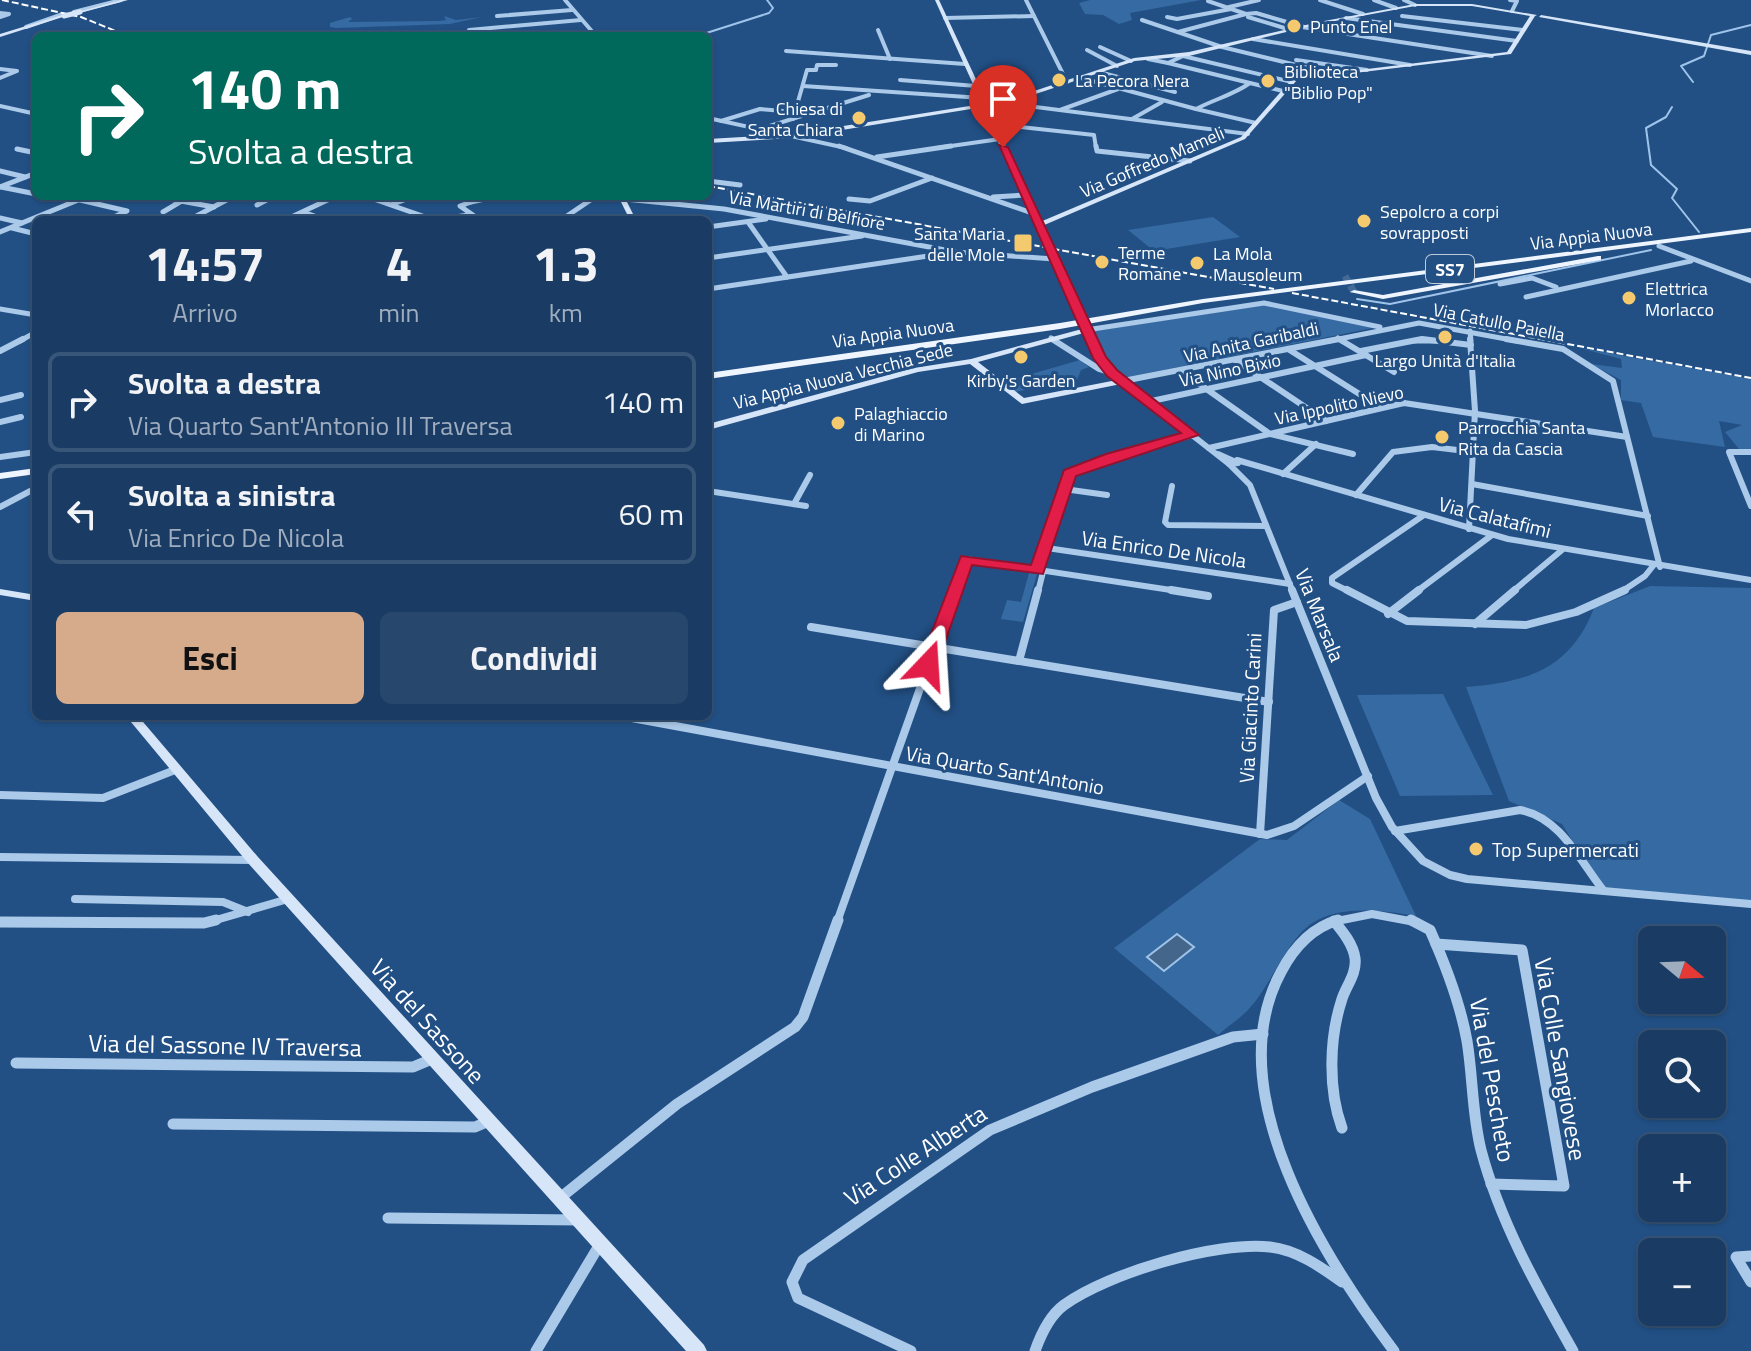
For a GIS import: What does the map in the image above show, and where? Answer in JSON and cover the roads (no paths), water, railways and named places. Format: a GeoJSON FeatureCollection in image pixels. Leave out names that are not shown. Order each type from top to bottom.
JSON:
{"type":"FeatureCollection","features":[{"type":"Feature","properties":{"kind":"main road","name":"Via Appia Nuova"},"geometry":{"type":"LineString","coordinates":[[1150,310],[1623,251],[1751,231]]}},
{"type":"Feature","properties":{"kind":"main road","name":"Via Appia Nuova"},"geometry":{"type":"LineString","coordinates":[[712,373],[1082,327],[1150,310],[1751,231]]}},
{"type":"Feature","properties":{"kind":"main road"},"geometry":{"type":"LineString","coordinates":[[1354,292],[1383,297],[1575,263],[1623,251]]}},
{"type":"Feature","properties":{"kind":"main road"},"geometry":{"type":"LineString","coordinates":[[1345,276],[1357,273],[1408,274]]}},
{"type":"Feature","properties":{"kind":"main road"},"geometry":{"type":"LineString","coordinates":[[0,476],[32,472]]}},
{"type":"Feature","properties":{"kind":"street"},"geometry":{"type":"LineString","coordinates":[[66,14],[123,0]]}},
{"type":"Feature","properties":{"kind":"street"},"geometry":{"type":"LineString","coordinates":[[0,34],[123,0]]}},
{"type":"Feature","properties":{"kind":"street"},"geometry":{"type":"LineString","coordinates":[[565,0],[589,32]]}},
{"type":"Feature","properties":{"kind":"street"},"geometry":{"type":"LineString","coordinates":[[937,0],[976,86],[989,103],[987,113],[1082,327],[1098,356],[1123,381]]}},
{"type":"Feature","properties":{"kind":"street"},"geometry":{"type":"LineString","coordinates":[[1026,0],[1067,82]]}},
{"type":"Feature","properties":{"kind":"street"},"geometry":{"type":"LineString","coordinates":[[1167,17],[1177,19],[1259,0]]}},
{"type":"Feature","properties":{"kind":"street"},"geometry":{"type":"LineString","coordinates":[[1320,0],[1363,14]]}},
{"type":"Feature","properties":{"kind":"street"},"geometry":{"type":"LineString","coordinates":[[1374,0],[1396,8]]}},
{"type":"Feature","properties":{"kind":"street"},"geometry":{"type":"LineString","coordinates":[[1404,0],[1415,5]]}},
{"type":"Feature","properties":{"kind":"street"},"geometry":{"type":"LineString","coordinates":[[1510,0],[1517,1],[1512,11]]}},
{"type":"Feature","properties":{"kind":"street"},"geometry":{"type":"LineString","coordinates":[[1208,1],[1292,30],[1478,58]]}},
{"type":"Feature","properties":{"kind":"street"},"geometry":{"type":"LineString","coordinates":[[712,141],[793,136],[989,103],[1131,61],[1183,56],[1303,27],[1415,5],[1463,2],[1751,53]]}},
{"type":"Feature","properties":{"kind":"street"},"geometry":{"type":"LineString","coordinates":[[0,13],[11,7]]}},
{"type":"Feature","properties":{"kind":"street"},"geometry":{"type":"LineString","coordinates":[[497,16],[572,10]]}},
{"type":"Feature","properties":{"kind":"street"},"geometry":{"type":"LineString","coordinates":[[1178,32],[1256,13],[1303,27],[1492,56]]}},
{"type":"Feature","properties":{"kind":"street"},"geometry":{"type":"LineString","coordinates":[[945,18],[1034,16]]}},
{"type":"Feature","properties":{"kind":"street"},"geometry":{"type":"LineString","coordinates":[[1402,16],[1523,30]]}},
{"type":"Feature","properties":{"kind":"street"},"geometry":{"type":"LineString","coordinates":[[1346,18],[1517,41],[1535,16]]}},
{"type":"Feature","properties":{"kind":"street"},"geometry":{"type":"LineString","coordinates":[[469,30],[581,20]]}},
{"type":"Feature","properties":{"kind":"street"},"geometry":{"type":"LineString","coordinates":[[1142,20],[1222,47],[1333,74]]}},
{"type":"Feature","properties":{"kind":"street"},"geometry":{"type":"LineString","coordinates":[[878,30],[890,59]]}},
{"type":"Feature","properties":{"kind":"street"},"geometry":{"type":"LineString","coordinates":[[1253,39],[1410,65]]}},
{"type":"Feature","properties":{"kind":"street","name":"Via Goffredo Mameli"},"geometry":{"type":"LineString","coordinates":[[1282,79],[1511,53],[1517,41]]}},
{"type":"Feature","properties":{"kind":"street"},"geometry":{"type":"LineString","coordinates":[[1100,47],[1131,61]]}},
{"type":"Feature","properties":{"kind":"street"},"geometry":{"type":"LineString","coordinates":[[1087,50],[1117,66]]}},
{"type":"Feature","properties":{"kind":"street"},"geometry":{"type":"LineString","coordinates":[[786,51],[965,64]]}},
{"type":"Feature","properties":{"kind":"street"},"geometry":{"type":"LineString","coordinates":[[1168,63],[1183,56],[1292,82]]}},
{"type":"Feature","properties":{"kind":"street"},"geometry":{"type":"LineString","coordinates":[[1260,56],[1367,70]]}},
{"type":"Feature","properties":{"kind":"street"},"geometry":{"type":"LineString","coordinates":[[1148,59],[1283,91]]}},
{"type":"Feature","properties":{"kind":"street"},"geometry":{"type":"LineString","coordinates":[[793,119],[807,70],[816,70],[817,65],[836,65]]}},
{"type":"Feature","properties":{"kind":"street"},"geometry":{"type":"LineString","coordinates":[[0,69],[17,71],[0,78]]}},
{"type":"Feature","properties":{"kind":"street"},"geometry":{"type":"LineString","coordinates":[[1099,72],[1175,92]]}},
{"type":"Feature","properties":{"kind":"street"},"geometry":{"type":"LineString","coordinates":[[0,78],[15,81]]}},
{"type":"Feature","properties":{"kind":"street"},"geometry":{"type":"LineString","coordinates":[[1081,78],[1256,123]]}},
{"type":"Feature","properties":{"kind":"street","name":"Via Goffredo Mameli"},"geometry":{"type":"LineString","coordinates":[[1038,225],[1248,134],[1283,91],[1300,78]]}},
{"type":"Feature","properties":{"kind":"street"},"geometry":{"type":"LineString","coordinates":[[900,80],[976,86]]}},
{"type":"Feature","properties":{"kind":"street"},"geometry":{"type":"LineString","coordinates":[[1196,109],[1217,98],[1232,96],[1250,83]]}},
{"type":"Feature","properties":{"kind":"street"},"geometry":{"type":"LineString","coordinates":[[803,86],[989,103],[1248,134]]}},
{"type":"Feature","properties":{"kind":"street"},"geometry":{"type":"LineString","coordinates":[[1057,111],[1119,89]]}},
{"type":"Feature","properties":{"kind":"street"},"geometry":{"type":"LineString","coordinates":[[762,130],[866,94]]}},
{"type":"Feature","properties":{"kind":"street"},"geometry":{"type":"LineString","coordinates":[[1130,120],[1162,101]]}},
{"type":"Feature","properties":{"kind":"street"},"geometry":{"type":"LineString","coordinates":[[987,113],[989,103]]}},
{"type":"Feature","properties":{"kind":"street"},"geometry":{"type":"LineString","coordinates":[[0,106],[32,113]]}},
{"type":"Feature","properties":{"kind":"street"},"geometry":{"type":"LineString","coordinates":[[720,121],[760,109],[795,112]]}},
{"type":"Feature","properties":{"kind":"street"},"geometry":{"type":"LineString","coordinates":[[712,119],[872,157],[1032,213]]}},
{"type":"Feature","properties":{"kind":"street"},"geometry":{"type":"LineString","coordinates":[[993,124],[1094,135],[1097,151],[1190,161]]}},
{"type":"Feature","properties":{"kind":"street"},"geometry":{"type":"LineString","coordinates":[[762,130],[769,138]]}},
{"type":"Feature","properties":{"kind":"street"},"geometry":{"type":"LineString","coordinates":[[872,157],[1000,139]]}},
{"type":"Feature","properties":{"kind":"street"},"geometry":{"type":"LineString","coordinates":[[17,149],[32,152]]}},
{"type":"Feature","properties":{"kind":"street"},"geometry":{"type":"LineString","coordinates":[[0,171],[25,177]]}},
{"type":"Feature","properties":{"kind":"street"},"geometry":{"type":"LineString","coordinates":[[0,187],[32,174]]}},
{"type":"Feature","properties":{"kind":"street"},"geometry":{"type":"LineString","coordinates":[[849,199],[870,201],[933,177]]}},
{"type":"Feature","properties":{"kind":"street"},"geometry":{"type":"LineString","coordinates":[[712,182],[740,185]]}},
{"type":"Feature","properties":{"kind":"street"},"geometry":{"type":"LineString","coordinates":[[0,187],[32,193]]}},
{"type":"Feature","properties":{"kind":"street"},"geometry":{"type":"LineString","coordinates":[[989,197],[1025,195]]}},
{"type":"Feature","properties":{"kind":"street"},"geometry":{"type":"LineString","coordinates":[[39,216],[77,200],[127,211],[116,216]]}},
{"type":"Feature","properties":{"kind":"street"},"geometry":{"type":"LineString","coordinates":[[175,200],[214,207]]}},
{"type":"Feature","properties":{"kind":"street"},"geometry":{"type":"LineString","coordinates":[[197,216],[227,200]]}},
{"type":"Feature","properties":{"kind":"street"},"geometry":{"type":"LineString","coordinates":[[257,205],[266,200]]}},
{"type":"Feature","properties":{"kind":"street"},"geometry":{"type":"LineString","coordinates":[[294,216],[328,200]]}},
{"type":"Feature","properties":{"kind":"street"},"geometry":{"type":"LineString","coordinates":[[378,200],[424,216]]}},
{"type":"Feature","properties":{"kind":"street"},"geometry":{"type":"LineString","coordinates":[[392,204],[404,200]]}},
{"type":"Feature","properties":{"kind":"street"},"geometry":{"type":"LineString","coordinates":[[466,200],[471,202]]}},
{"type":"Feature","properties":{"kind":"street"},"geometry":{"type":"LineString","coordinates":[[469,215],[460,206],[480,200]]}},
{"type":"Feature","properties":{"kind":"street","name":"Via Martiri di Belfiore"},"geometry":{"type":"LineString","coordinates":[[567,216],[591,200]]}},
{"type":"Feature","properties":{"kind":"street","name":"Via Martiri di Belfiore"},"geometry":{"type":"LineString","coordinates":[[652,200],[707,206],[956,252],[1054,259]]}},
{"type":"Feature","properties":{"kind":"street"},"geometry":{"type":"LineString","coordinates":[[163,212],[180,201]]}},
{"type":"Feature","properties":{"kind":"street"},"geometry":{"type":"LineString","coordinates":[[303,212],[314,216]]}},
{"type":"Feature","properties":{"kind":"street"},"geometry":{"type":"LineString","coordinates":[[462,216],[469,215]]}},
{"type":"Feature","properties":{"kind":"street"},"geometry":{"type":"LineString","coordinates":[[0,218],[22,223]]}},
{"type":"Feature","properties":{"kind":"street"},"geometry":{"type":"LineString","coordinates":[[712,226],[775,218]]}},
{"type":"Feature","properties":{"kind":"street"},"geometry":{"type":"LineString","coordinates":[[0,232],[32,219]]}},
{"type":"Feature","properties":{"kind":"street"},"geometry":{"type":"LineString","coordinates":[[748,222],[787,277]]}},
{"type":"Feature","properties":{"kind":"street"},"geometry":{"type":"LineString","coordinates":[[12,227],[32,233]]}},
{"type":"Feature","properties":{"kind":"street"},"geometry":{"type":"LineString","coordinates":[[712,257],[871,235]]}},
{"type":"Feature","properties":{"kind":"street"},"geometry":{"type":"LineString","coordinates":[[1659,246],[1691,261],[1751,281]]}},
{"type":"Feature","properties":{"kind":"street"},"geometry":{"type":"LineString","coordinates":[[712,288],[956,252]]}},
{"type":"Feature","properties":{"kind":"street"},"geometry":{"type":"LineString","coordinates":[[1526,297],[1691,261]]}},
{"type":"Feature","properties":{"kind":"street"},"geometry":{"type":"LineString","coordinates":[[1500,284],[1532,278],[1561,288]]}},
{"type":"Feature","properties":{"kind":"street","name":"Via Catullo Paiella"},"geometry":{"type":"LineString","coordinates":[[1082,327],[1264,303],[1385,328],[1424,323],[1563,349],[1613,382],[1648,516],[1657,567]]}},
{"type":"Feature","properties":{"kind":"street"},"geometry":{"type":"LineString","coordinates":[[0,309],[32,314]]}},
{"type":"Feature","properties":{"kind":"street","name":"Via Appia Nuova Vecchia Sede"},"geometry":{"type":"LineString","coordinates":[[712,426],[917,370],[972,361],[1082,327]]}},
{"type":"Feature","properties":{"kind":"street","name":"Via Anita Garibaldi"},"geometry":{"type":"LineString","coordinates":[[1123,381],[1385,328]]}},
{"type":"Feature","properties":{"kind":"street"},"geometry":{"type":"LineString","coordinates":[[1469,529],[1475,413],[1470,331]]}},
{"type":"Feature","properties":{"kind":"street"},"geometry":{"type":"LineString","coordinates":[[0,352],[32,334]]}},
{"type":"Feature","properties":{"kind":"street"},"geometry":{"type":"LineString","coordinates":[[1051,338],[1099,369],[1112,373]]}},
{"type":"Feature","properties":{"kind":"street"},"geometry":{"type":"LineString","coordinates":[[1338,338],[1394,372]]}},
{"type":"Feature","properties":{"kind":"street","name":"Via Nino Bixio"},"geometry":{"type":"LineString","coordinates":[[1147,402],[1314,366],[1407,342],[1425,339],[1471,345]]}},
{"type":"Feature","properties":{"kind":"street"},"geometry":{"type":"LineString","coordinates":[[1287,349],[1380,407]]}},
{"type":"Feature","properties":{"kind":"street"},"geometry":{"type":"LineString","coordinates":[[1235,360],[1326,421]]}},
{"type":"Feature","properties":{"kind":"street"},"geometry":{"type":"LineString","coordinates":[[972,361],[1022,401],[1123,381]]}},
{"type":"Feature","properties":{"kind":"street"},"geometry":{"type":"LineString","coordinates":[[1181,371],[1270,434],[1353,454]]}},
{"type":"Feature","properties":{"kind":"street"},"geometry":{"type":"LineString","coordinates":[[1106,384],[1112,373]]}},
{"type":"Feature","properties":{"kind":"street","name":"Via Calatafimi"},"geometry":{"type":"LineString","coordinates":[[1123,381],[1209,448],[1235,464],[1283,474],[1492,535],[1657,567],[1751,580]]}},
{"type":"Feature","properties":{"kind":"street"},"geometry":{"type":"LineString","coordinates":[[0,400],[21,395]]}},
{"type":"Feature","properties":{"kind":"street","name":"Via Ippolito Nievo"},"geometry":{"type":"LineString","coordinates":[[1209,448],[1380,407],[1411,403],[1627,437]]}},
{"type":"Feature","properties":{"kind":"street"},"geometry":{"type":"LineString","coordinates":[[0,422],[21,417]]}},
{"type":"Feature","properties":{"kind":"street"},"geometry":{"type":"LineString","coordinates":[[1107,495],[1064,489],[1068,476],[1074,471],[1192,435]]}},
{"type":"Feature","properties":{"kind":"street"},"geometry":{"type":"LineString","coordinates":[[1283,474],[1316,444]]}},
{"type":"Feature","properties":{"kind":"street"},"geometry":{"type":"LineString","coordinates":[[1356,495],[1393,452],[1436,447],[1474,452]]}},
{"type":"Feature","properties":{"kind":"street"},"geometry":{"type":"LineString","coordinates":[[1751,452],[1729,452],[1751,506]]}},
{"type":"Feature","properties":{"kind":"street"},"geometry":{"type":"LineString","coordinates":[[0,457],[32,453]]}},
{"type":"Feature","properties":{"kind":"street","name":"Via Marsala"},"geometry":{"type":"LineString","coordinates":[[1235,464],[1250,485],[1368,776],[1395,831],[1422,863],[1449,876],[1751,904]]}},
{"type":"Feature","properties":{"kind":"street"},"geometry":{"type":"LineString","coordinates":[[794,504],[810,475]]}},
{"type":"Feature","properties":{"kind":"street"},"geometry":{"type":"LineString","coordinates":[[1472,484],[1648,516]]}},
{"type":"Feature","properties":{"kind":"street"},"geometry":{"type":"LineString","coordinates":[[1172,486],[1168,525],[1266,526]]}},
{"type":"Feature","properties":{"kind":"street","name":"Via Enrico De Nicola"},"geometry":{"type":"LineString","coordinates":[[1064,489],[1047,548],[1290,584]]}},
{"type":"Feature","properties":{"kind":"street"},"geometry":{"type":"LineString","coordinates":[[0,507],[32,490]]}},
{"type":"Feature","properties":{"kind":"street"},"geometry":{"type":"LineString","coordinates":[[712,492],[806,506]]}},
{"type":"Feature","properties":{"kind":"street"},"geometry":{"type":"LineString","coordinates":[[1424,515],[1331,580],[1333,585],[1388,614],[1413,622],[1544,622],[1636,586],[1657,567]]}},
{"type":"Feature","properties":{"kind":"street"},"geometry":{"type":"LineString","coordinates":[[1388,614],[1492,535]]}},
{"type":"Feature","properties":{"kind":"street"},"geometry":{"type":"LineString","coordinates":[[1019,661],[1047,548]]}},
{"type":"Feature","properties":{"kind":"street"},"geometry":{"type":"LineString","coordinates":[[1475,624],[1562,550]]}},
{"type":"Feature","properties":{"kind":"street"},"geometry":{"type":"LineString","coordinates":[[560,1198],[677,1104],[801,1021],[966,559],[1208,596]]}},
{"type":"Feature","properties":{"kind":"street"},"geometry":{"type":"LineString","coordinates":[[0,592],[32,597]]}},
{"type":"Feature","properties":{"kind":"street","name":"Via Giacinto Carini"},"geometry":{"type":"LineString","coordinates":[[1260,834],[1274,610],[1297,602]]}},
{"type":"Feature","properties":{"kind":"street"},"geometry":{"type":"LineString","coordinates":[[811,627],[1269,702]]}},
{"type":"Feature","properties":{"kind":"street","name":"Via del Sassone"},"geometry":{"type":"LineString","coordinates":[[135,720],[253,860],[698,1351]]}},
{"type":"Feature","properties":{"kind":"street","name":"Via Quarto Sant'Antonio"},"geometry":{"type":"LineString","coordinates":[[642,720],[1260,834],[1274,834],[1289,828],[1345,787],[1368,776]]}},
{"type":"Feature","properties":{"kind":"street"},"geometry":{"type":"LineString","coordinates":[[0,795],[103,798],[175,770]]}},
{"type":"Feature","properties":{"kind":"street"},"geometry":{"type":"LineString","coordinates":[[1395,831],[1520,810],[1535,811],[1548,820],[1603,890]]}},
{"type":"Feature","properties":{"kind":"street"},"geometry":{"type":"LineString","coordinates":[[0,857],[253,860]]}},
{"type":"Feature","properties":{"kind":"street"},"geometry":{"type":"LineString","coordinates":[[75,899],[223,902],[248,912]]}},
{"type":"Feature","properties":{"kind":"street"},"geometry":{"type":"LineString","coordinates":[[0,922],[198,923],[288,899]]}},
{"type":"Feature","properties":{"kind":"street"},"geometry":{"type":"LineString","coordinates":[[1394,1351],[1345,1285],[1310,1227],[1285,1169],[1269,1115],[1263,1034],[1265,1009],[1284,965],[1307,934],[1334,921],[1376,914],[1394,916],[1422,924],[1430,930],[1436,944]]}},
{"type":"Feature","properties":{"kind":"street"},"geometry":{"type":"LineString","coordinates":[[1334,921],[1350,944],[1355,963],[1343,999],[1334,1043],[1336,1101],[1342,1128]]}},
{"type":"Feature","properties":{"kind":"street","name":"Via del Pescheto"},"geometry":{"type":"LineString","coordinates":[[1436,944],[1457,997],[1467,1038],[1480,1146],[1491,1184],[1528,1271],[1573,1351]]}},
{"type":"Feature","properties":{"kind":"street","name":"Via Colle Sangiovese"},"geometry":{"type":"LineString","coordinates":[[1436,944],[1522,950],[1564,1186],[1491,1184]]}},
{"type":"Feature","properties":{"kind":"street","name":"Via Colle Alberta"},"geometry":{"type":"LineString","coordinates":[[911,1351],[798,1298],[792,1282],[803,1260],[893,1193],[1000,1125],[1092,1087],[1233,1037],[1263,1034]]}},
{"type":"Feature","properties":{"kind":"street","name":"Via del Sassone IV Traversa"},"geometry":{"type":"LineString","coordinates":[[16,1063],[413,1067],[432,1059]]}},
{"type":"Feature","properties":{"kind":"street"},"geometry":{"type":"LineString","coordinates":[[173,1124],[475,1127],[489,1121]]}},
{"type":"Feature","properties":{"kind":"street"},"geometry":{"type":"LineString","coordinates":[[388,1218],[580,1220]]}},
{"type":"Feature","properties":{"kind":"street"},"geometry":{"type":"LineString","coordinates":[[536,1351],[601,1243]]}},
{"type":"Feature","properties":{"kind":"street"},"geometry":{"type":"LineString","coordinates":[[1035,1351],[1049,1320],[1075,1298],[1226,1247],[1248,1245],[1285,1250],[1302,1256],[1345,1285]]}},
{"type":"Feature","properties":{"kind":"street"},"geometry":{"type":"LineString","coordinates":[[1751,1256],[1736,1257],[1751,1282]]}},
{"type":"Feature","properties":{"kind":"waterway"},"geometry":{"type":"LineString","coordinates":[[710,32],[769,13],[773,8],[767,0]]}},
{"type":"Feature","properties":{"kind":"waterway"},"geometry":{"type":"LineString","coordinates":[[1693,82],[1681,66],[1704,56],[1711,35],[1751,25]]}},
{"type":"Feature","properties":{"kind":"waterway"},"geometry":{"type":"LineString","coordinates":[[1672,107],[1666,117],[1646,128],[1651,165],[1677,189],[1672,198],[1699,232]]}},
{"type":"Feature","properties":{"kind":"waterway"},"geometry":{"type":"LineString","coordinates":[[1357,299],[1390,304],[1651,250]]}},
{"type":"Feature","properties":{"kind":"tunnel"},"geometry":{"type":"LineString","coordinates":[[1345,276],[1354,292]]}},
{"type":"Feature","properties":{"kind":"railway"},"geometry":{"type":"LineString","coordinates":[[2,0],[81,17],[118,32]]}},
{"type":"Feature","properties":{"kind":"railway"},"geometry":{"type":"LineString","coordinates":[[712,187],[1274,289]]}},
{"type":"Feature","properties":{"kind":"railway"},"geometry":{"type":"LineString","coordinates":[[1292,293],[1751,378]]}},
{"type":"Feature","properties":{"kind":"place","name":"Punto Enel"},"geometry":{"type":"Point","coordinates":[1294,26]}},
{"type":"Feature","properties":{"kind":"place","name":"La Pecora Nera"},"geometry":{"type":"Point","coordinates":[1059,80]}},
{"type":"Feature","properties":{"kind":"place","name":"Biblioteca \"Biblio Pop\""},"geometry":{"type":"Point","coordinates":[1268,81]}},
{"type":"Feature","properties":{"kind":"place","name":"Chiesa di Santa Chiara"},"geometry":{"type":"Point","coordinates":[859,118]}},
{"type":"Feature","properties":{"kind":"place","name":"Sepolcro a corpi sovrapposti"},"geometry":{"type":"Point","coordinates":[1364,221]}},
{"type":"Feature","properties":{"kind":"place","name":"Santa Maria delle Mole"},"geometry":{"type":"Point","coordinates":[1023,243]}},
{"type":"Feature","properties":{"kind":"place","name":"Terme Romane"},"geometry":{"type":"Point","coordinates":[1102,262]}},
{"type":"Feature","properties":{"kind":"place","name":"La Mola Mausoleum"},"geometry":{"type":"Point","coordinates":[1197,263]}},
{"type":"Feature","properties":{"kind":"place","name":"Elettrica Morlacco"},"geometry":{"type":"Point","coordinates":[1629,298]}},
{"type":"Feature","properties":{"kind":"place","name":"Largo Unità d'Italia"},"geometry":{"type":"Point","coordinates":[1445,337]}},
{"type":"Feature","properties":{"kind":"place","name":"Kirby's Garden"},"geometry":{"type":"Point","coordinates":[1021,357]}},
{"type":"Feature","properties":{"kind":"place","name":"Palaghiaccio di Marino"},"geometry":{"type":"Point","coordinates":[838,423]}},
{"type":"Feature","properties":{"kind":"place","name":"Parrocchia Santa Rita da Cascia"},"geometry":{"type":"Point","coordinates":[1442,437]}},
{"type":"Feature","properties":{"kind":"place","name":"Top Supermercati"},"geometry":{"type":"Point","coordinates":[1476,849]}}]}
